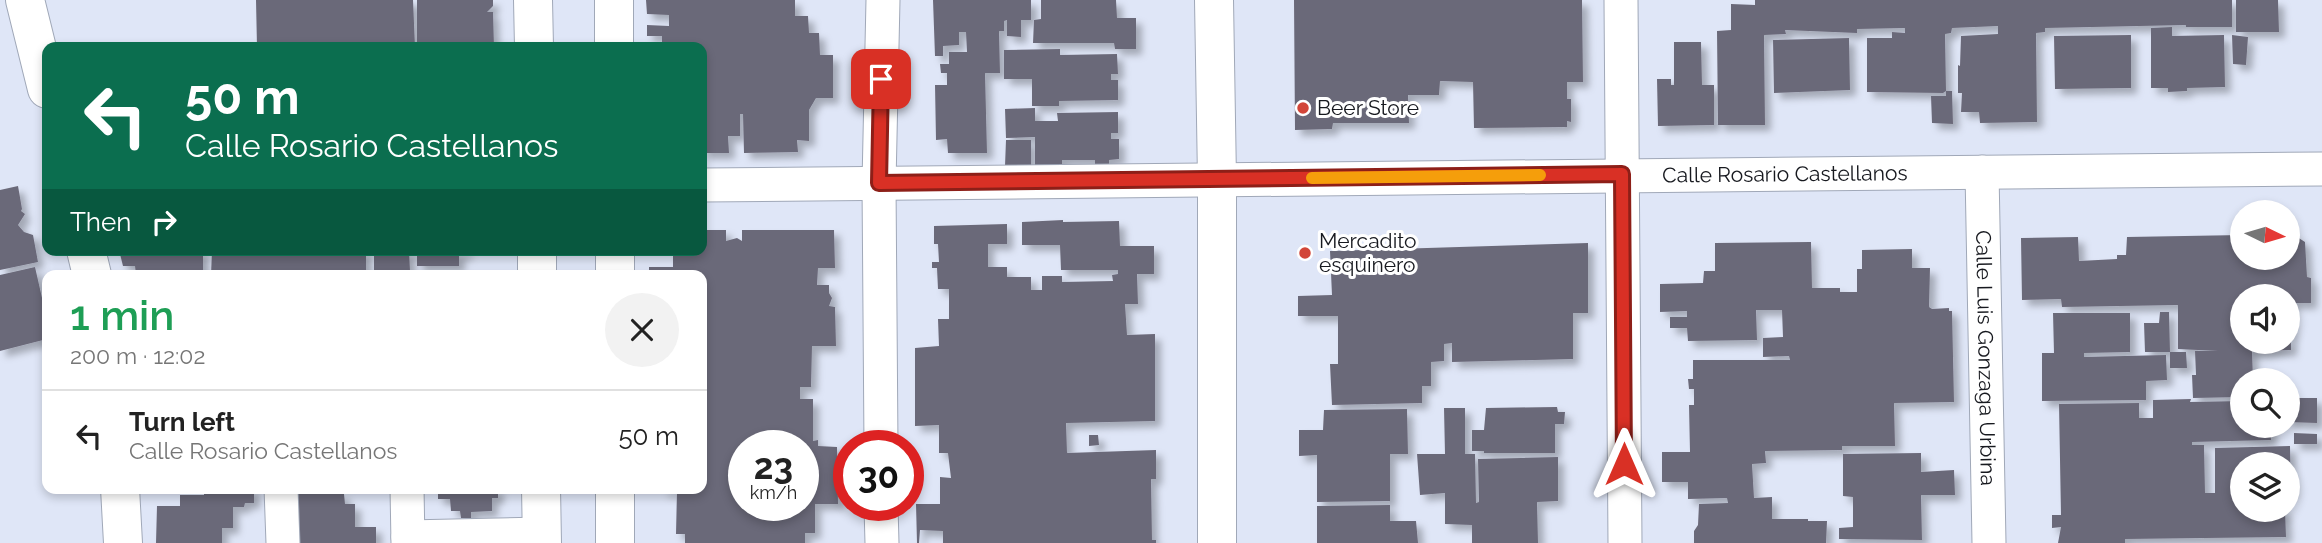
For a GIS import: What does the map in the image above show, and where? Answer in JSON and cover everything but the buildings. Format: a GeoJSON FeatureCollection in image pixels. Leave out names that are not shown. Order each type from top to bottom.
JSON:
{"type":"FeatureCollection","features":[{"type":"Feature","properties":{"kind":"street"},"geometry":{"type":"LineString","coordinates":[[25,0],[42,69]]}},
{"type":"Feature","properties":{"kind":"street"},"geometry":{"type":"LineString","coordinates":[[534,0],[534,42]]}},
{"type":"Feature","properties":{"kind":"street"},"geometry":{"type":"LineString","coordinates":[[614,0],[614,42]]}},
{"type":"Feature","properties":{"kind":"street"},"geometry":{"type":"LineString","coordinates":[[881,430],[879,183],[883,0]]}},
{"type":"Feature","properties":{"kind":"street"},"geometry":{"type":"LineString","coordinates":[[1214,0],[1217,543]]}},
{"type":"Feature","properties":{"kind":"street"},"geometry":{"type":"LineString","coordinates":[[1621,0],[1625,543]]}},
{"type":"Feature","properties":{"kind":"street","name":"Calle Rosario Castellanos"},"geometry":{"type":"LineString","coordinates":[[707,185],[2322,169]]}},
{"type":"Feature","properties":{"kind":"street","name":"Calle Luis Gonzaga Urbina"},"geometry":{"type":"LineString","coordinates":[[1982,172],[1989,543]]}},
{"type":"Feature","properties":{"kind":"street"},"geometry":{"type":"LineString","coordinates":[[120,494],[123,543]]}},
{"type":"Feature","properties":{"kind":"street"},"geometry":{"type":"LineString","coordinates":[[281,494],[283,543]]}},
{"type":"Feature","properties":{"kind":"street"},"geometry":{"type":"LineString","coordinates":[[407,494],[408,540],[542,539],[541,494]]}},
{"type":"Feature","properties":{"kind":"street"},"geometry":{"type":"LineString","coordinates":[[615,494],[615,543]]}},
{"type":"Feature","properties":{"kind":"street"},"geometry":{"type":"LineString","coordinates":[[881,521],[882,543]]}},
{"type":"Feature","properties":{"kind":"slow traffic"},"geometry":{"type":"LineString","coordinates":[[1312,178],[1540,175]]}},
{"type":"Feature","properties":{"kind":"place","name":"Beer Store"},"geometry":{"type":"Point","coordinates":[1303,108]}},
{"type":"Feature","properties":{"kind":"place","name":"Mercadito esquinero"},"geometry":{"type":"Point","coordinates":[1305,253]}},
{"type":"Feature","properties":{"kind":"route"},"geometry":{"type":"LineString","coordinates":[[881,79],[879,183],[1622,174],[1624,464]]}}]}
